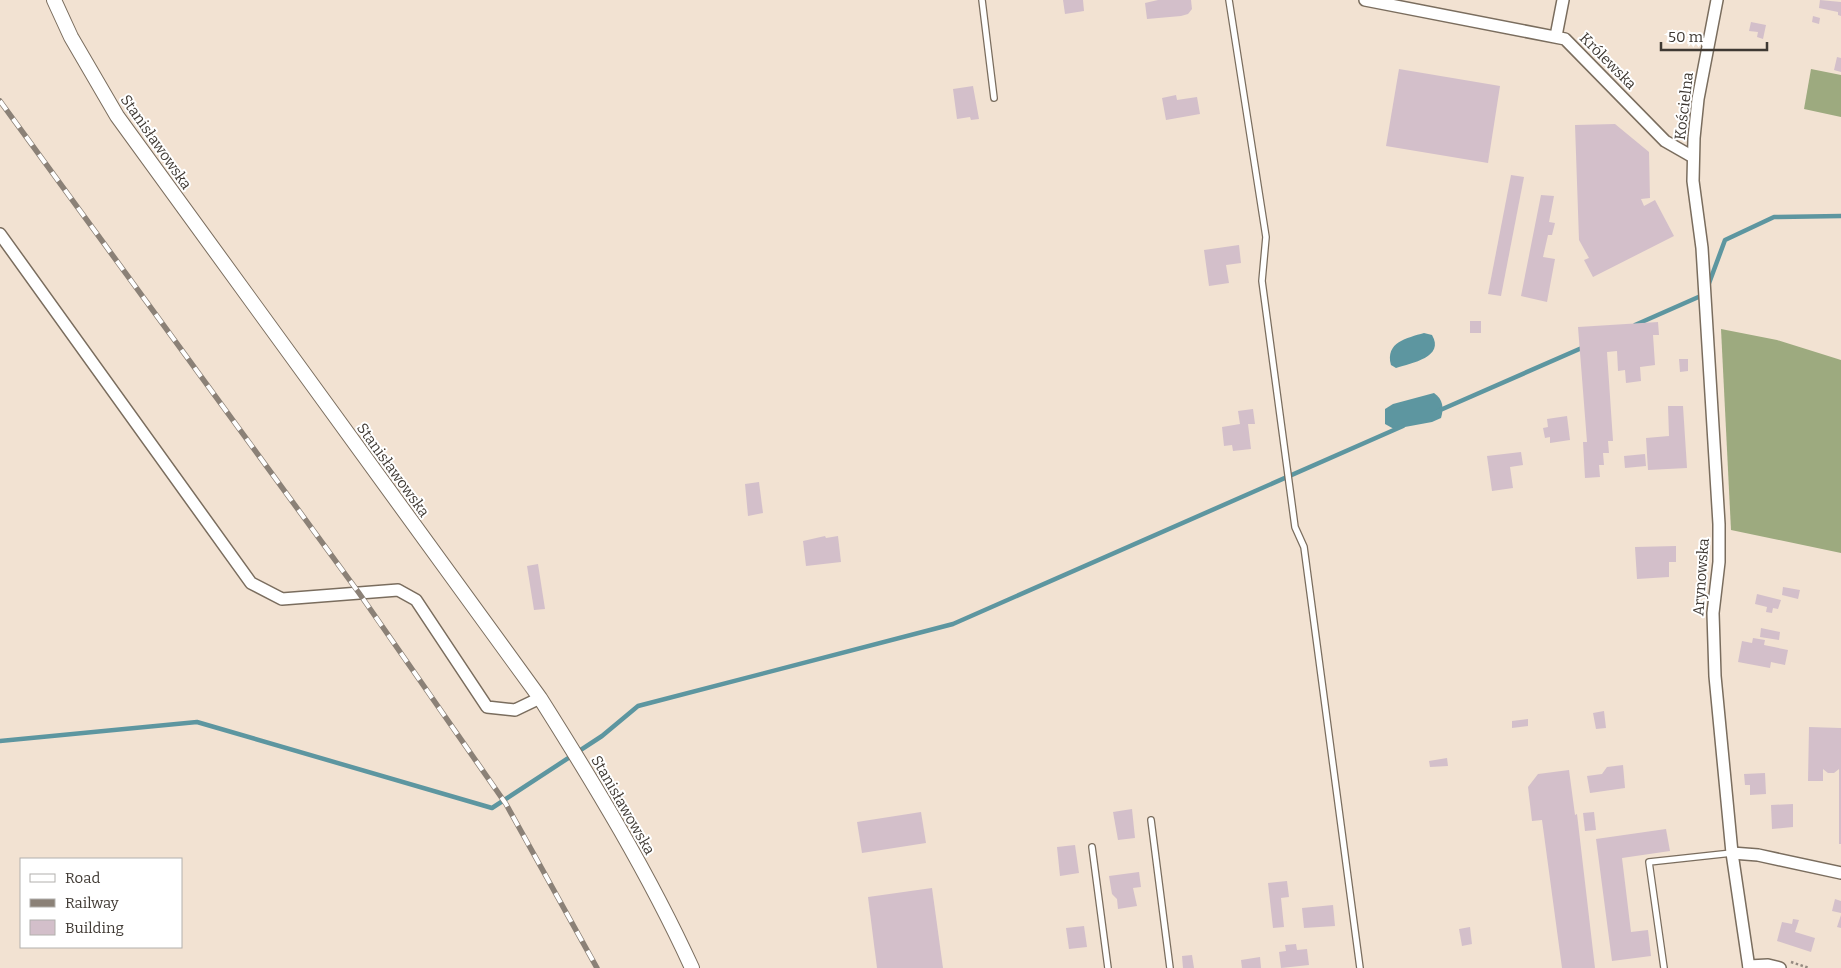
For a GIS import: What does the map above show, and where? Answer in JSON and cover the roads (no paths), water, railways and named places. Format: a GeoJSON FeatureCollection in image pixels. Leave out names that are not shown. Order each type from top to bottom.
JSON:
{"type":"FeatureCollection","features":[{"type":"Feature","properties":{"kind":"street","name":"Stanisławowska"},"geometry":{"type":"LineString","coordinates":[[54,0],[71,37],[117,116],[540,698],[594,783],[676,934],[692,968]]}},
{"type":"Feature","properties":{"kind":"street","name":"Królewska"},"geometry":{"type":"LineString","coordinates":[[1365,0],[1556,36],[1565,40],[1665,141],[1693,157]]}},
{"type":"Feature","properties":{"kind":"street"},"geometry":{"type":"LineString","coordinates":[[1556,36],[1563,0]]}},
{"type":"Feature","properties":{"kind":"street","name":"Kościelna"},"geometry":{"type":"LineString","coordinates":[[1693,157],[1698,99],[1717,0]]}},
{"type":"Feature","properties":{"kind":"street","name":"Arynowska"},"geometry":{"type":"LineString","coordinates":[[1693,157],[1695,197],[1702,248],[1718,524],[1719,562],[1713,613],[1714,668],[1732,853],[1749,967]]}},
{"type":"Feature","properties":{"kind":"street"},"geometry":{"type":"LineString","coordinates":[[0,234],[251,583],[282,600],[398,590],[416,600],[487,707],[515,710],[540,698]]}},
{"type":"Feature","properties":{"kind":"street"},"geometry":{"type":"LineString","coordinates":[[1732,853],[1758,855],[1841,873]]}},
{"type":"Feature","properties":{"kind":"street"},"geometry":{"type":"LineString","coordinates":[[1749,967],[1781,964]]}},
{"type":"Feature","properties":{"kind":"lane"},"geometry":{"type":"LineString","coordinates":[[982,0],[994,98]]}},
{"type":"Feature","properties":{"kind":"lane"},"geometry":{"type":"LineString","coordinates":[[1229,0],[1266,237],[1262,281],[1295,527],[1304,546],[1360,968]]}},
{"type":"Feature","properties":{"kind":"lane"},"geometry":{"type":"LineString","coordinates":[[1151,820],[1170,968]]}},
{"type":"Feature","properties":{"kind":"lane"},"geometry":{"type":"LineString","coordinates":[[1092,847],[1108,968]]}},
{"type":"Feature","properties":{"kind":"lane"},"geometry":{"type":"LineString","coordinates":[[1664,968],[1650,862],[1732,853]]}},
{"type":"Feature","properties":{"kind":"water"},"geometry":{"type":"Polygon","coordinates":[[[1424,333],[1432,335],[1435,343],[1431,354],[1418,361],[1396,368],[1391,365],[1390,357],[1394,346],[1405,339],[1424,333]]]}},
{"type":"Feature","properties":{"kind":"water"},"geometry":{"type":"Polygon","coordinates":[[[1434,393],[1442,404],[1441,418],[1432,422],[1394,429],[1385,424],[1385,409],[1393,404],[1434,393]]]}},
{"type":"Feature","properties":{"kind":"waterway"},"geometry":{"type":"LineString","coordinates":[[1708,286],[1725,240],[1774,217],[1841,216]]}},
{"type":"Feature","properties":{"kind":"waterway"},"geometry":{"type":"LineString","coordinates":[[1635,325],[1703,295]]}},
{"type":"Feature","properties":{"kind":"waterway"},"geometry":{"type":"LineString","coordinates":[[1438,411],[1584,347]]}},
{"type":"Feature","properties":{"kind":"waterway"},"geometry":{"type":"LineString","coordinates":[[0,741],[197,722],[492,808],[602,736],[638,706],[953,624],[1403,426]]}},
{"type":"Feature","properties":{"kind":"railway"},"geometry":{"type":"LineString","coordinates":[[0,101],[359,593],[506,804],[597,968]]}}]}
